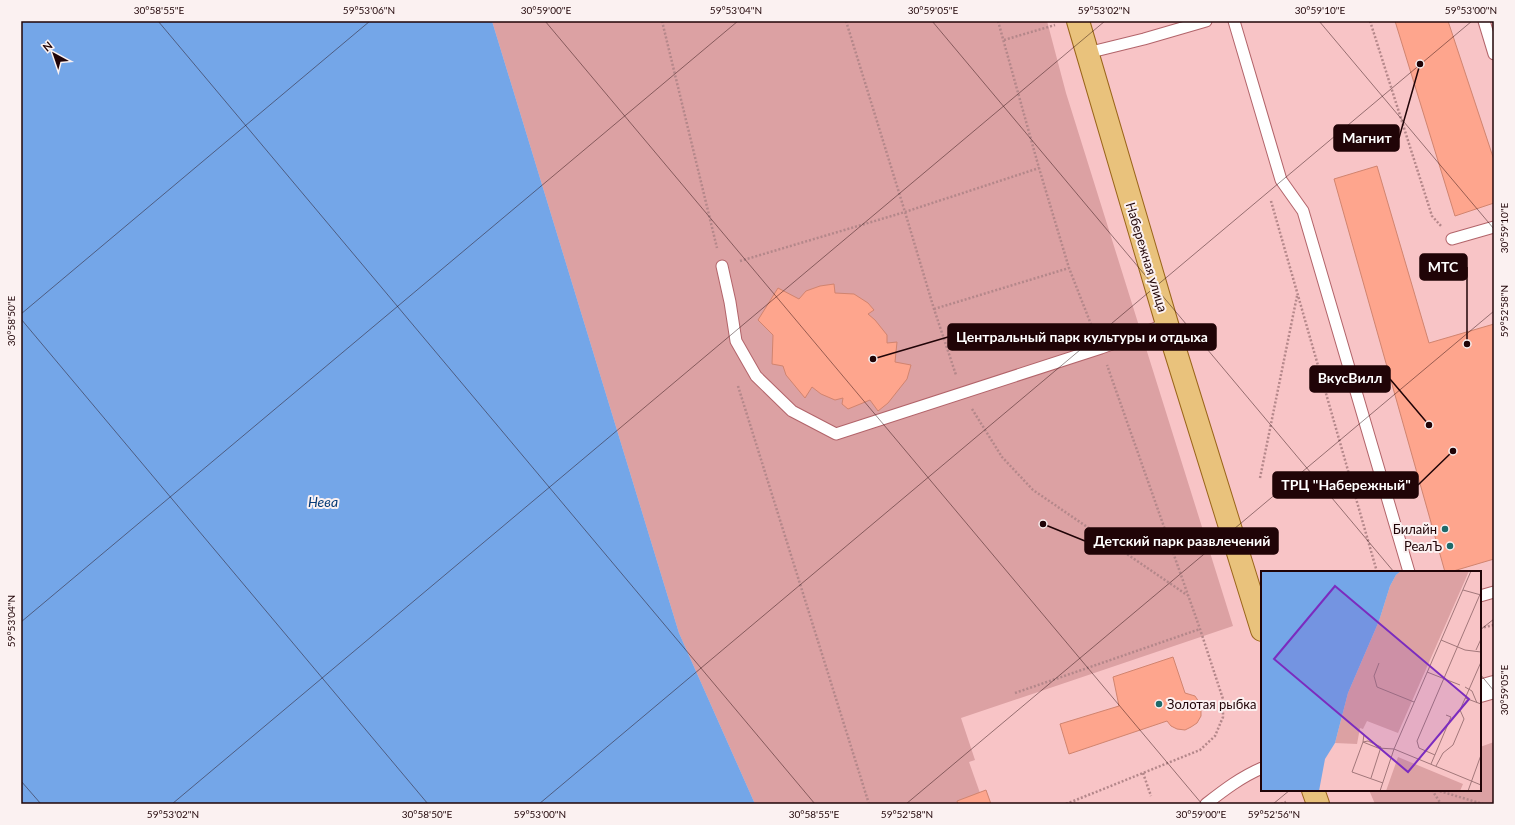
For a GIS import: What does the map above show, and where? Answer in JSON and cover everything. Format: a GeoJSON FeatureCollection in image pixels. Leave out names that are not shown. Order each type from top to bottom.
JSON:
{"type":"FeatureCollection","features":[{"type":"Feature","properties":{"kind":"main road","name":"Набережная улица"},"geometry":{"type":"LineString","coordinates":[[1067,23],[1087,53],[1167,324],[1261,627]]}},
{"type":"Feature","properties":{"kind":"main road"},"geometry":{"type":"LineString","coordinates":[[1313,791],[1318,804]]}},
{"type":"Feature","properties":{"kind":"street"},"geometry":{"type":"LineString","coordinates":[[1481,692],[1494,687]]}},
{"type":"Feature","properties":{"kind":"lane"},"geometry":{"type":"LineString","coordinates":[[1087,53],[1144,39],[1206,21]]}},
{"type":"Feature","properties":{"kind":"lane"},"geometry":{"type":"LineString","coordinates":[[1234,21],[1281,180],[1304,211],[1409,571]]}},
{"type":"Feature","properties":{"kind":"lane"},"geometry":{"type":"LineString","coordinates":[[1484,21],[1494,54]]}},
{"type":"Feature","properties":{"kind":"lane"},"geometry":{"type":"LineString","coordinates":[[1452,239],[1494,227]]}},
{"type":"Feature","properties":{"kind":"lane"},"geometry":{"type":"LineString","coordinates":[[722,266],[730,302],[736,341],[756,376],[792,411],[836,434],[1101,348],[1167,324]]}},
{"type":"Feature","properties":{"kind":"lane"},"geometry":{"type":"LineString","coordinates":[[1481,596],[1494,592]]}},
{"type":"Feature","properties":{"kind":"lane"},"geometry":{"type":"LineString","coordinates":[[1206,804],[1223,790],[1248,774],[1261,768]]}},
{"type":"Feature","properties":{"kind":"path"},"geometry":{"type":"LineString","coordinates":[[662,21],[722,266],[906,212],[1039,168]]}},
{"type":"Feature","properties":{"kind":"path"},"geometry":{"type":"LineString","coordinates":[[846,21],[906,212],[934,309],[962,394],[1002,457],[1033,490],[1188,595]]}},
{"type":"Feature","properties":{"kind":"path"},"geometry":{"type":"LineString","coordinates":[[998,21],[1039,168],[1069,268],[1101,348],[1200,629],[1223,699],[1223,717],[1215,736],[1200,750],[1066,804]]}},
{"type":"Feature","properties":{"kind":"path"},"geometry":{"type":"LineString","coordinates":[[1370,21],[1432,216],[1452,239]]}},
{"type":"Feature","properties":{"kind":"path"},"geometry":{"type":"LineString","coordinates":[[1004,40],[1067,23]]}},
{"type":"Feature","properties":{"kind":"path"},"geometry":{"type":"LineString","coordinates":[[1270,196],[1377,571]]}},
{"type":"Feature","properties":{"kind":"path"},"geometry":{"type":"LineString","coordinates":[[934,309],[1069,268]]}},
{"type":"Feature","properties":{"kind":"path"},"geometry":{"type":"LineString","coordinates":[[1260,478],[1298,294]]}},
{"type":"Feature","properties":{"kind":"path"},"geometry":{"type":"LineString","coordinates":[[737,381],[869,804]]}},
{"type":"Feature","properties":{"kind":"path"},"geometry":{"type":"LineString","coordinates":[[1481,628],[1494,624]]}},
{"type":"Feature","properties":{"kind":"path"},"geometry":{"type":"LineString","coordinates":[[1016,693],[1200,629]]}},
{"type":"Feature","properties":{"kind":"path"},"geometry":{"type":"LineString","coordinates":[[1143,773],[1151,796]]}},
{"type":"Feature","properties":{"kind":"path"},"geometry":{"type":"LineString","coordinates":[[1433,791],[1441,804]]}},
{"type":"Feature","properties":{"kind":"path"},"geometry":{"type":"LineString","coordinates":[[1439,791],[1483,804]]}},
{"type":"Feature","properties":{"kind":"path"},"geometry":{"type":"LineString","coordinates":[[1281,804],[1286,802]]}},
{"type":"Feature","properties":{"kind":"shaded area"},"geometry":{"type":"Polygon","coordinates":[[[492,21],[1047,21],[1066,93],[1233,626],[961,718],[975,760],[969,762],[980,793],[957,801],[958,804],[755,804],[679,633],[492,21]]]}},
{"type":"Feature","properties":{"kind":"shaded area"},"geometry":{"type":"Polygon","coordinates":[[[1494,742],[1494,804],[1375,804],[1369,791],[1481,791],[1481,747],[1494,742]]]}},
{"type":"Feature","properties":{"kind":"water","name":"Нева"},"geometry":{"type":"Polygon","coordinates":[[[21,21],[492,21],[679,633],[755,804],[21,804],[21,21]]]}},
{"type":"Feature","properties":{"kind":"building"},"geometry":{"type":"Polygon","coordinates":[[[1395,21],[1448,21],[1494,160],[1494,203],[1455,216],[1395,21]]]}},
{"type":"Feature","properties":{"kind":"building"},"geometry":{"type":"Polygon","coordinates":[[[1377,166],[1429,343],[1494,324],[1494,559],[1453,571],[1445,571],[1334,179],[1377,166]]]}},
{"type":"Feature","properties":{"kind":"building"},"geometry":{"type":"Polygon","coordinates":[[[834,284],[835,293],[854,294],[868,303],[874,310],[868,314],[887,335],[887,343],[897,342],[895,362],[911,365],[907,379],[888,403],[878,411],[870,400],[848,409],[842,404],[843,398],[835,400],[821,394],[812,387],[805,398],[786,375],[783,366],[772,364],[773,335],[758,320],[778,288],[799,299],[806,291],[820,286],[834,284]]]}},
{"type":"Feature","properties":{"kind":"building","name":"Золотая рыбка"},"geometry":{"type":"Polygon","coordinates":[[[1173,657],[1185,693],[1195,696],[1199,702],[1201,716],[1197,723],[1185,730],[1177,729],[1171,726],[1167,721],[1069,754],[1060,724],[1119,706],[1113,677],[1173,657]]]}},
{"type":"Feature","properties":{"kind":"building"},"geometry":{"type":"Polygon","coordinates":[[[986,790],[991,804],[958,804],[957,801],[986,790]]]}},
{"type":"Feature","properties":{"kind":"place","name":"Магнит"},"geometry":{"type":"Point","coordinates":[1420,64]}},
{"type":"Feature","properties":{"kind":"place","name":"МТС"},"geometry":{"type":"Point","coordinates":[1467,344]}},
{"type":"Feature","properties":{"kind":"place","name":"Центральный парк культуры и отдыха"},"geometry":{"type":"Point","coordinates":[873,359]}},
{"type":"Feature","properties":{"kind":"place","name":"ВкусВилл"},"geometry":{"type":"Point","coordinates":[1429,425]}},
{"type":"Feature","properties":{"kind":"place","name":"ТРЦ \"Набережный\""},"geometry":{"type":"Point","coordinates":[1453,451]}},
{"type":"Feature","properties":{"kind":"place","name":"Детский парк развлечений"},"geometry":{"type":"Point","coordinates":[1043,524]}},
{"type":"Feature","properties":{"kind":"place","name":"Билайн"},"geometry":{"type":"Point","coordinates":[1445,529]}},
{"type":"Feature","properties":{"kind":"place","name":"РеалЪ"},"geometry":{"type":"Point","coordinates":[1450,546]}},
{"type":"Feature","properties":{"kind":"place","name":"Золотая рыбка"},"geometry":{"type":"Point","coordinates":[1159,704]}}]}
